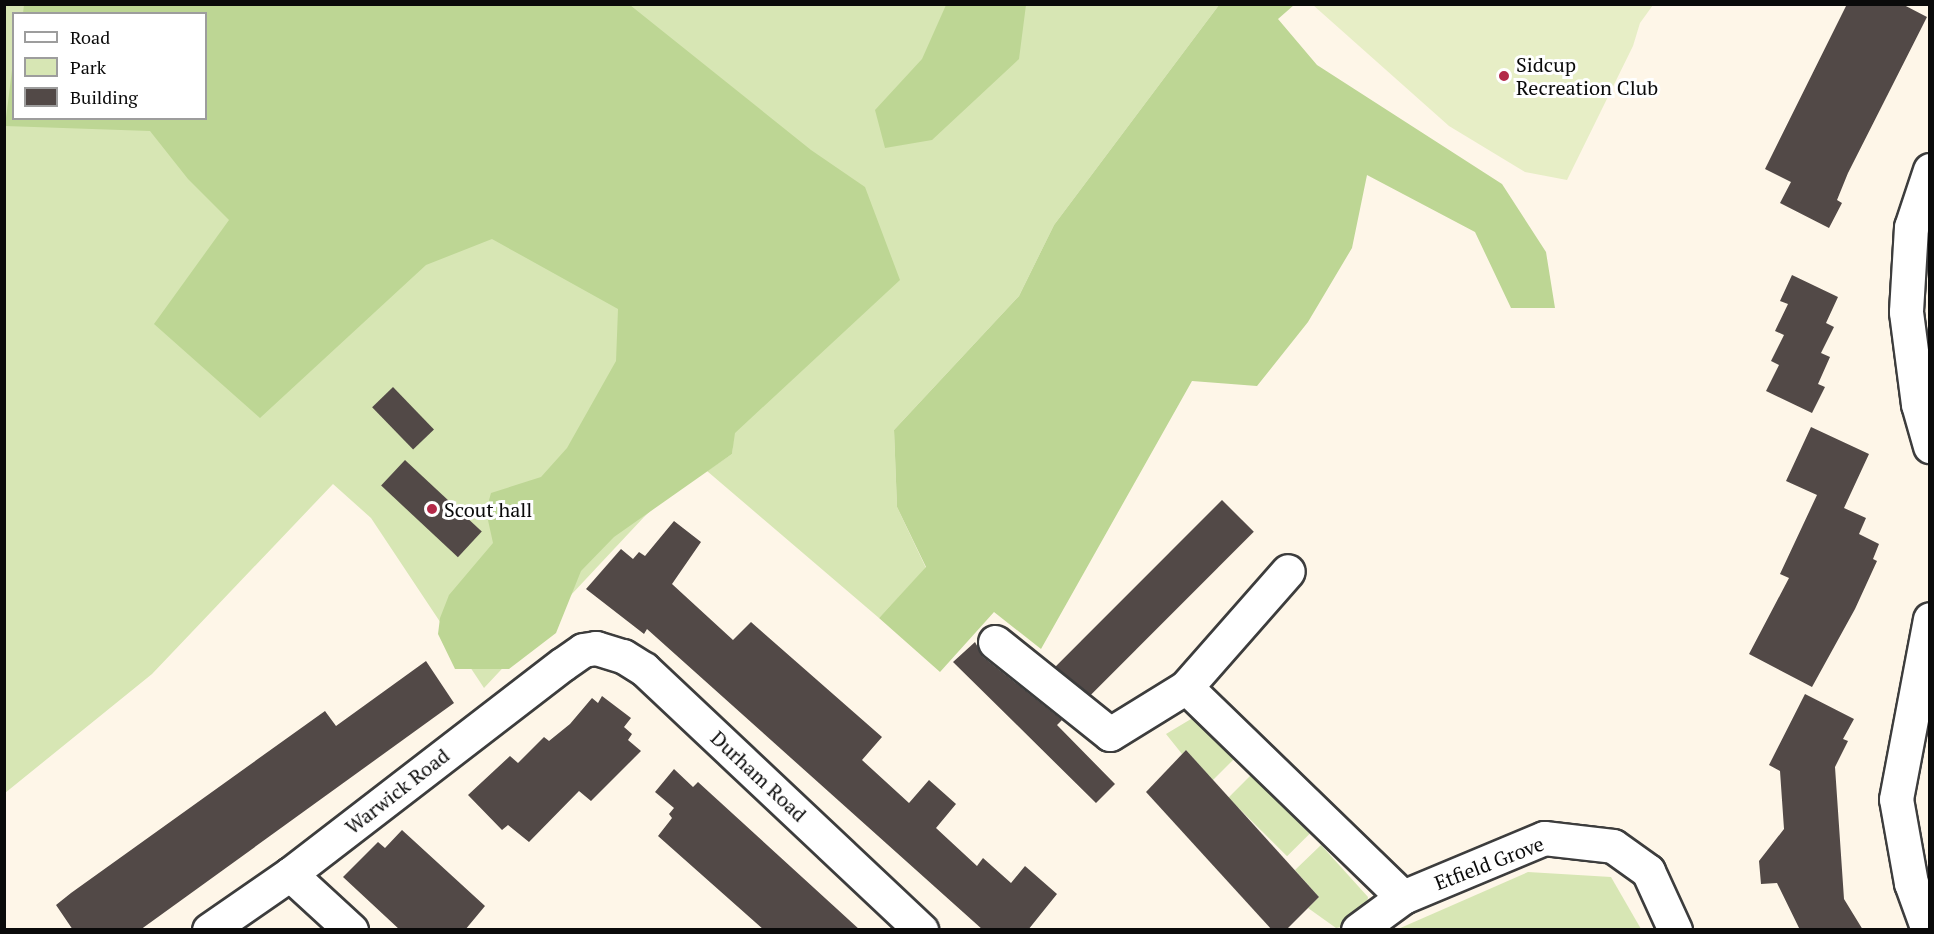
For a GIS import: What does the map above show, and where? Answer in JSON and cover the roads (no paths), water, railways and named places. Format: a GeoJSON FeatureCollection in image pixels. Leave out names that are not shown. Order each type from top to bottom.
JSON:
{"type":"FeatureCollection","features":[{"type":"Feature","properties":{"kind":"street"},"geometry":{"type":"LineString","coordinates":[[1929,170],[1911,227],[1906,312],[1918,404],[1929,446]]}},
{"type":"Feature","properties":{"kind":"street"},"geometry":{"type":"LineString","coordinates":[[995,642],[1110,734],[1186,687],[1288,571]]}},
{"type":"Feature","properties":{"kind":"street"},"geometry":{"type":"LineString","coordinates":[[1928,930],[1911,883],[1896,799],[1929,619]]}},
{"type":"Feature","properties":{"kind":"street","name":"Warwick Road"},"geometry":{"type":"LineString","coordinates":[[209,930],[290,874],[583,650]]}},
{"type":"Feature","properties":{"kind":"street","name":"Durham Road"},"geometry":{"type":"LineString","coordinates":[[583,650],[609,651],[644,669],[921,930]]}},
{"type":"Feature","properties":{"kind":"street"},"geometry":{"type":"LineString","coordinates":[[1186,687],[1403,897]]}},
{"type":"Feature","properties":{"kind":"street","name":"Etfield Grove"},"geometry":{"type":"LineString","coordinates":[[1358,930],[1403,897],[1544,838],[1613,846],[1648,872],[1675,930]]}},
{"type":"Feature","properties":{"kind":"street"},"geometry":{"type":"LineString","coordinates":[[290,874],[351,930]]}},
{"type":"Feature","properties":{"kind":"place","name":"Sidcup Recreation Club"},"geometry":{"type":"Point","coordinates":[1504,76]}},
{"type":"Feature","properties":{"kind":"place","name":"Scout hall"},"geometry":{"type":"Point","coordinates":[432,509]}}]}
